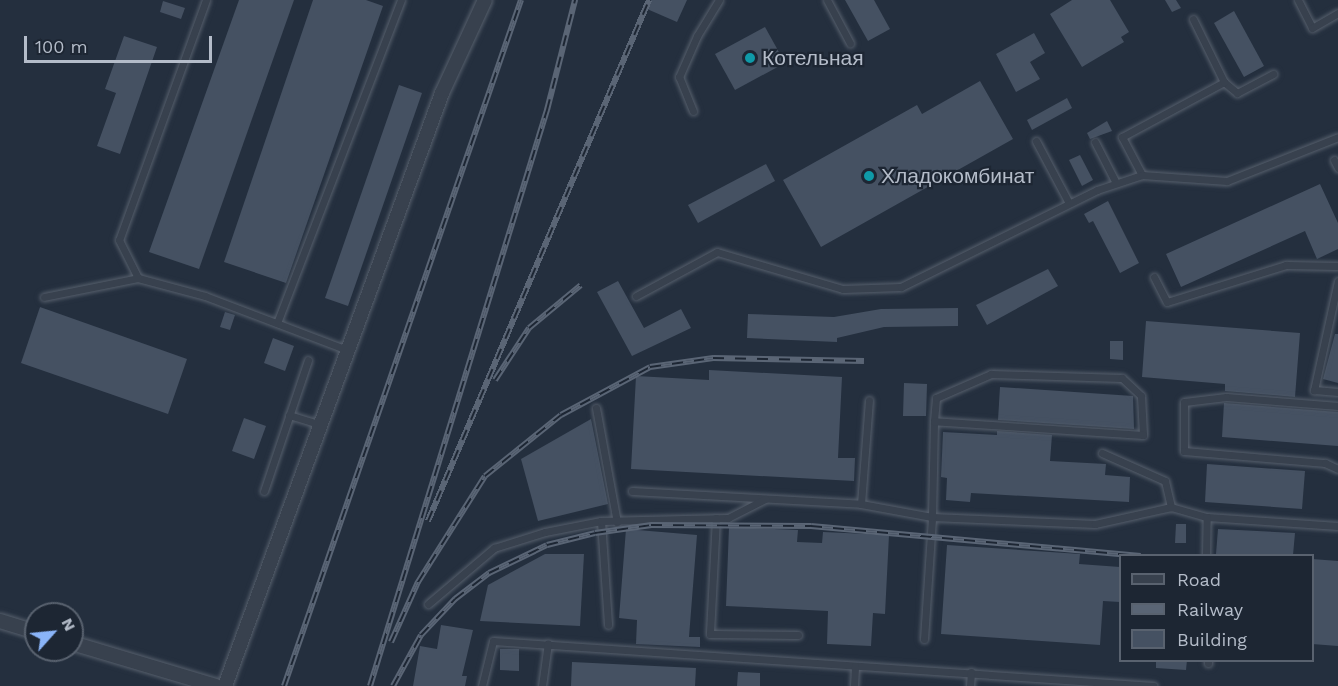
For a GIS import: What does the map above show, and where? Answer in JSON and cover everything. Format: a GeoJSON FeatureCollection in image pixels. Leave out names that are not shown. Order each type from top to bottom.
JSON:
{"type":"FeatureCollection","features":[{"type":"Feature","properties":{"kind":"street"},"geometry":{"type":"LineString","coordinates":[[225,686],[318,424],[350,351],[442,93],[485,0]]}},
{"type":"Feature","properties":{"kind":"street"},"geometry":{"type":"LineString","coordinates":[[0,621],[24,628]]}},
{"type":"Feature","properties":{"kind":"street"},"geometry":{"type":"LineString","coordinates":[[84,647],[216,686]]}},
{"type":"Feature","properties":{"kind":"lane"},"geometry":{"type":"LineString","coordinates":[[138,278],[119,240],[206,0]]}},
{"type":"Feature","properties":{"kind":"lane"},"geometry":{"type":"LineString","coordinates":[[277,323],[400,0]]}},
{"type":"Feature","properties":{"kind":"lane"},"geometry":{"type":"LineString","coordinates":[[693,111],[679,77],[697,36],[719,0]]}},
{"type":"Feature","properties":{"kind":"lane"},"geometry":{"type":"LineString","coordinates":[[827,0],[850,43]]}},
{"type":"Feature","properties":{"kind":"lane"},"geometry":{"type":"LineString","coordinates":[[1298,0],[1312,28],[1338,13]]}},
{"type":"Feature","properties":{"kind":"lane"},"geometry":{"type":"LineString","coordinates":[[1193,19],[1224,82],[1237,93],[1273,74]]}},
{"type":"Feature","properties":{"kind":"lane"},"geometry":{"type":"LineString","coordinates":[[1142,175],[1122,137],[1224,82]]}},
{"type":"Feature","properties":{"kind":"lane"},"geometry":{"type":"LineString","coordinates":[[636,296],[717,252],[843,289],[901,287],[1116,183],[1142,175],[1227,181],[1338,137]]}},
{"type":"Feature","properties":{"kind":"lane"},"geometry":{"type":"LineString","coordinates":[[1036,141],[1069,204]]}},
{"type":"Feature","properties":{"kind":"lane"},"geometry":{"type":"LineString","coordinates":[[1095,142],[1116,183]]}},
{"type":"Feature","properties":{"kind":"lane"},"geometry":{"type":"LineString","coordinates":[[1334,160],[1338,168]]}},
{"type":"Feature","properties":{"kind":"lane"},"geometry":{"type":"LineString","coordinates":[[1154,277],[1167,302],[1286,264],[1338,266]]}},
{"type":"Feature","properties":{"kind":"lane"},"geometry":{"type":"LineString","coordinates":[[44,297],[138,278],[277,323],[350,351]]}},
{"type":"Feature","properties":{"kind":"lane"},"geometry":{"type":"LineString","coordinates":[[1338,281],[1314,390],[1338,392]]}},
{"type":"Feature","properties":{"kind":"lane"},"geometry":{"type":"LineString","coordinates":[[264,490],[308,360]]}},
{"type":"Feature","properties":{"kind":"lane"},"geometry":{"type":"LineString","coordinates":[[924,639],[932,518],[934,421],[936,398],[991,374],[1122,378],[1141,396],[1143,435],[934,421]]}},
{"type":"Feature","properties":{"kind":"lane"},"geometry":{"type":"LineString","coordinates":[[1338,406],[1226,397],[1184,402],[1184,451],[1325,463],[1338,469]]}},
{"type":"Feature","properties":{"kind":"lane"},"geometry":{"type":"LineString","coordinates":[[861,504],[869,400]]}},
{"type":"Feature","properties":{"kind":"lane"},"geometry":{"type":"LineString","coordinates":[[596,408],[617,522]]}},
{"type":"Feature","properties":{"kind":"lane"},"geometry":{"type":"LineString","coordinates":[[289,415],[318,424]]}},
{"type":"Feature","properties":{"kind":"lane"},"geometry":{"type":"LineString","coordinates":[[1102,453],[1165,481],[1171,507]]}},
{"type":"Feature","properties":{"kind":"lane"},"geometry":{"type":"LineString","coordinates":[[632,491],[861,504],[932,518],[1095,524],[1171,507],[1207,517],[1338,526]]}},
{"type":"Feature","properties":{"kind":"lane"},"geometry":{"type":"LineString","coordinates":[[428,604],[494,548],[602,521],[728,518],[766,499]]}},
{"type":"Feature","properties":{"kind":"lane"},"geometry":{"type":"LineString","coordinates":[[1206,554],[1207,517]]}},
{"type":"Feature","properties":{"kind":"lane"},"geometry":{"type":"LineString","coordinates":[[716,518],[710,634],[798,635]]}},
{"type":"Feature","properties":{"kind":"lane"},"geometry":{"type":"LineString","coordinates":[[602,521],[608,625]]}},
{"type":"Feature","properties":{"kind":"lane"},"geometry":{"type":"LineString","coordinates":[[482,686],[493,641],[1153,686]]}},
{"type":"Feature","properties":{"kind":"lane"},"geometry":{"type":"LineString","coordinates":[[542,686],[549,644]]}},
{"type":"Feature","properties":{"kind":"lane"},"geometry":{"type":"LineString","coordinates":[[854,686],[855,666]]}},
{"type":"Feature","properties":{"kind":"lane"},"geometry":{"type":"LineString","coordinates":[[970,686],[971,672]]}},
{"type":"Feature","properties":{"kind":"building"},"geometry":{"type":"Polygon","coordinates":[[[239,0],[294,0],[199,269],[149,252],[239,0]]]}},
{"type":"Feature","properties":{"kind":"building"},"geometry":{"type":"Polygon","coordinates":[[[313,0],[366,0],[383,6],[286,283],[224,262],[313,0]]]}},
{"type":"Feature","properties":{"kind":"building"},"geometry":{"type":"Polygon","coordinates":[[[651,0],[687,0],[677,22],[647,9],[651,0]]]}},
{"type":"Feature","properties":{"kind":"building"},"geometry":{"type":"Polygon","coordinates":[[[845,0],[874,0],[890,29],[868,41],[845,0]]]}},
{"type":"Feature","properties":{"kind":"building"},"geometry":{"type":"Polygon","coordinates":[[[1072,0],[1110,0],[1129,32],[1121,37],[1124,42],[1082,67],[1050,14],[1072,0]]]}},
{"type":"Feature","properties":{"kind":"building"},"geometry":{"type":"Polygon","coordinates":[[[1165,0],[1176,0],[1181,8],[1172,12],[1165,0]]]}},
{"type":"Feature","properties":{"kind":"building"},"geometry":{"type":"Polygon","coordinates":[[[163,1],[185,8],[181,19],[160,12],[163,1]]]}},
{"type":"Feature","properties":{"kind":"building"},"geometry":{"type":"Polygon","coordinates":[[[1234,11],[1264,66],[1244,77],[1214,23],[1234,11]]]}},
{"type":"Feature","properties":{"kind":"building","name":"Котельная"},"geometry":{"type":"Polygon","coordinates":[[[765,27],[785,63],[735,90],[715,54],[765,27]]]}},
{"type":"Feature","properties":{"kind":"building"},"geometry":{"type":"Polygon","coordinates":[[[1034,33],[1045,53],[1030,62],[1040,79],[1016,92],[996,54],[1034,33]]]}},
{"type":"Feature","properties":{"kind":"building"},"geometry":{"type":"Polygon","coordinates":[[[124,36],[157,47],[120,154],[97,146],[116,93],[105,89],[124,36]]]}},
{"type":"Feature","properties":{"kind":"building","name":"Хладокомбинат"},"geometry":{"type":"Polygon","coordinates":[[[980,81],[1013,139],[821,247],[783,180],[917,105],[922,114],[980,81]]]}},
{"type":"Feature","properties":{"kind":"building"},"geometry":{"type":"Polygon","coordinates":[[[399,85],[422,93],[348,306],[325,298],[399,85]]]}},
{"type":"Feature","properties":{"kind":"building"},"geometry":{"type":"Polygon","coordinates":[[[1067,98],[1072,108],[1032,130],[1027,120],[1067,98]]]}},
{"type":"Feature","properties":{"kind":"building"},"geometry":{"type":"Polygon","coordinates":[[[1107,121],[1112,131],[1090,139],[1087,133],[1107,121]]]}},
{"type":"Feature","properties":{"kind":"building"},"geometry":{"type":"Polygon","coordinates":[[[1080,155],[1093,180],[1082,186],[1069,160],[1080,155]]]}},
{"type":"Feature","properties":{"kind":"building"},"geometry":{"type":"Polygon","coordinates":[[[766,164],[775,181],[698,223],[688,205],[766,164]]]}},
{"type":"Feature","properties":{"kind":"building"},"geometry":{"type":"Polygon","coordinates":[[[1320,184],[1338,223],[1338,249],[1317,259],[1305,231],[1181,287],[1166,254],[1320,184]]]}},
{"type":"Feature","properties":{"kind":"building"},"geometry":{"type":"Polygon","coordinates":[[[1108,201],[1139,263],[1120,273],[1093,221],[1089,223],[1084,214],[1108,201]]]}},
{"type":"Feature","properties":{"kind":"building"},"geometry":{"type":"Polygon","coordinates":[[[1048,269],[1058,286],[987,325],[976,305],[1048,269]]]}},
{"type":"Feature","properties":{"kind":"building"},"geometry":{"type":"Polygon","coordinates":[[[618,281],[644,328],[681,309],[691,328],[632,356],[597,292],[618,281]]]}},
{"type":"Feature","properties":{"kind":"building"},"geometry":{"type":"Polygon","coordinates":[[[40,307],[187,359],[168,414],[21,363],[40,307]]]}},
{"type":"Feature","properties":{"kind":"building"},"geometry":{"type":"Polygon","coordinates":[[[958,308],[958,326],[884,327],[837,338],[837,342],[747,338],[748,314],[834,317],[881,309],[958,308]]]}},
{"type":"Feature","properties":{"kind":"building"},"geometry":{"type":"Polygon","coordinates":[[[225,312],[235,315],[230,330],[220,327],[225,312]]]}},
{"type":"Feature","properties":{"kind":"building"},"geometry":{"type":"Polygon","coordinates":[[[1146,321],[1300,333],[1295,397],[1225,391],[1225,384],[1142,377],[1146,321]]]}},
{"type":"Feature","properties":{"kind":"building"},"geometry":{"type":"Polygon","coordinates":[[[1335,334],[1338,334],[1338,383],[1323,379],[1335,334]]]}},
{"type":"Feature","properties":{"kind":"building"},"geometry":{"type":"Polygon","coordinates":[[[273,338],[294,346],[285,371],[264,363],[273,338]]]}},
{"type":"Feature","properties":{"kind":"building"},"geometry":{"type":"Polygon","coordinates":[[[1110,341],[1123,341],[1123,360],[1110,359],[1110,341]]]}},
{"type":"Feature","properties":{"kind":"building"},"geometry":{"type":"Polygon","coordinates":[[[709,370],[842,377],[838,458],[855,458],[854,481],[631,469],[636,376],[709,380],[709,370]]]}},
{"type":"Feature","properties":{"kind":"building"},"geometry":{"type":"Polygon","coordinates":[[[904,383],[927,384],[926,416],[903,416],[904,383]]]}},
{"type":"Feature","properties":{"kind":"building"},"geometry":{"type":"Polygon","coordinates":[[[1000,387],[1133,396],[1134,429],[998,420],[1000,387]]]}},
{"type":"Feature","properties":{"kind":"building"},"geometry":{"type":"Polygon","coordinates":[[[1224,403],[1338,412],[1338,446],[1222,437],[1224,403]]]}},
{"type":"Feature","properties":{"kind":"building"},"geometry":{"type":"Polygon","coordinates":[[[244,418],[266,426],[254,459],[232,451],[244,418]]]}},
{"type":"Feature","properties":{"kind":"building"},"geometry":{"type":"Polygon","coordinates":[[[591,419],[608,504],[538,521],[521,459],[591,419]]]}},
{"type":"Feature","properties":{"kind":"building"},"geometry":{"type":"Polygon","coordinates":[[[997,431],[1052,435],[1050,461],[1106,464],[1105,475],[1130,477],[1129,502],[971,493],[970,502],[946,500],[947,478],[941,477],[943,432],[997,435],[997,431]]]}},
{"type":"Feature","properties":{"kind":"building"},"geometry":{"type":"Polygon","coordinates":[[[1207,464],[1305,471],[1302,509],[1205,502],[1207,464]]]}},
{"type":"Feature","properties":{"kind":"building"},"geometry":{"type":"Polygon","coordinates":[[[1176,524],[1186,524],[1186,543],[1175,543],[1176,524]]]}},
{"type":"Feature","properties":{"kind":"building"},"geometry":{"type":"Polygon","coordinates":[[[729,527],[798,530],[797,542],[822,543],[823,532],[889,535],[885,614],[873,613],[871,646],[827,644],[828,611],[726,606],[729,527]]]}},
{"type":"Feature","properties":{"kind":"building"},"geometry":{"type":"Polygon","coordinates":[[[626,529],[697,535],[689,637],[700,637],[700,647],[636,644],[637,620],[619,618],[626,529]]]}},
{"type":"Feature","properties":{"kind":"building"},"geometry":{"type":"Polygon","coordinates":[[[1218,529],[1295,533],[1293,554],[1216,554],[1218,529]]]}},
{"type":"Feature","properties":{"kind":"building"},"geometry":{"type":"Polygon","coordinates":[[[947,545],[1080,554],[1079,564],[1119,567],[1119,602],[1103,601],[1100,645],[941,634],[947,545]]]}},
{"type":"Feature","properties":{"kind":"building"},"geometry":{"type":"Polygon","coordinates":[[[545,554],[584,554],[580,626],[480,621],[488,585],[545,554]]]}},
{"type":"Feature","properties":{"kind":"building"},"geometry":{"type":"Polygon","coordinates":[[[1314,559],[1338,561],[1338,646],[1314,644],[1314,559]]]}},
{"type":"Feature","properties":{"kind":"building"},"geometry":{"type":"Polygon","coordinates":[[[441,625],[473,630],[462,676],[467,676],[465,686],[413,686],[420,646],[437,649],[441,625]]]}},
{"type":"Feature","properties":{"kind":"building"},"geometry":{"type":"Polygon","coordinates":[[[500,649],[519,649],[519,671],[500,670],[500,649]]]}},
{"type":"Feature","properties":{"kind":"building"},"geometry":{"type":"Polygon","coordinates":[[[572,662],[696,668],[695,686],[571,686],[572,662]]]}},
{"type":"Feature","properties":{"kind":"building"},"geometry":{"type":"Polygon","coordinates":[[[1156,662],[1187,662],[1186,670],[1156,668],[1156,662]]]}},
{"type":"Feature","properties":{"kind":"building"},"geometry":{"type":"Polygon","coordinates":[[[738,672],[760,673],[760,686],[737,686],[738,672]]]}},
{"type":"Feature","properties":{"kind":"railway"},"geometry":{"type":"LineString","coordinates":[[284,686],[521,0]]}},
{"type":"Feature","properties":{"kind":"railway"},"geometry":{"type":"LineString","coordinates":[[370,686],[547,110],[575,0]]}},
{"type":"Feature","properties":{"kind":"railway"},"geometry":{"type":"LineString","coordinates":[[428,521],[649,0]]}},
{"type":"Feature","properties":{"kind":"railway"},"geometry":{"type":"LineString","coordinates":[[495,380],[529,328],[581,285]]}},
{"type":"Feature","properties":{"kind":"railway"},"geometry":{"type":"LineString","coordinates":[[391,642],[418,582],[485,476],[561,415],[650,367],[713,358],[864,361]]}},
{"type":"Feature","properties":{"kind":"railway"},"geometry":{"type":"LineString","coordinates":[[393,686],[421,635],[455,599],[489,573],[547,545],[595,533],[651,525],[811,526],[1119,554]]}},
{"type":"Feature","properties":{"kind":"place","name":"Котельная"},"geometry":{"type":"Point","coordinates":[750,58]}},
{"type":"Feature","properties":{"kind":"place","name":"Хладокомбинат"},"geometry":{"type":"Point","coordinates":[869,176]}}]}
